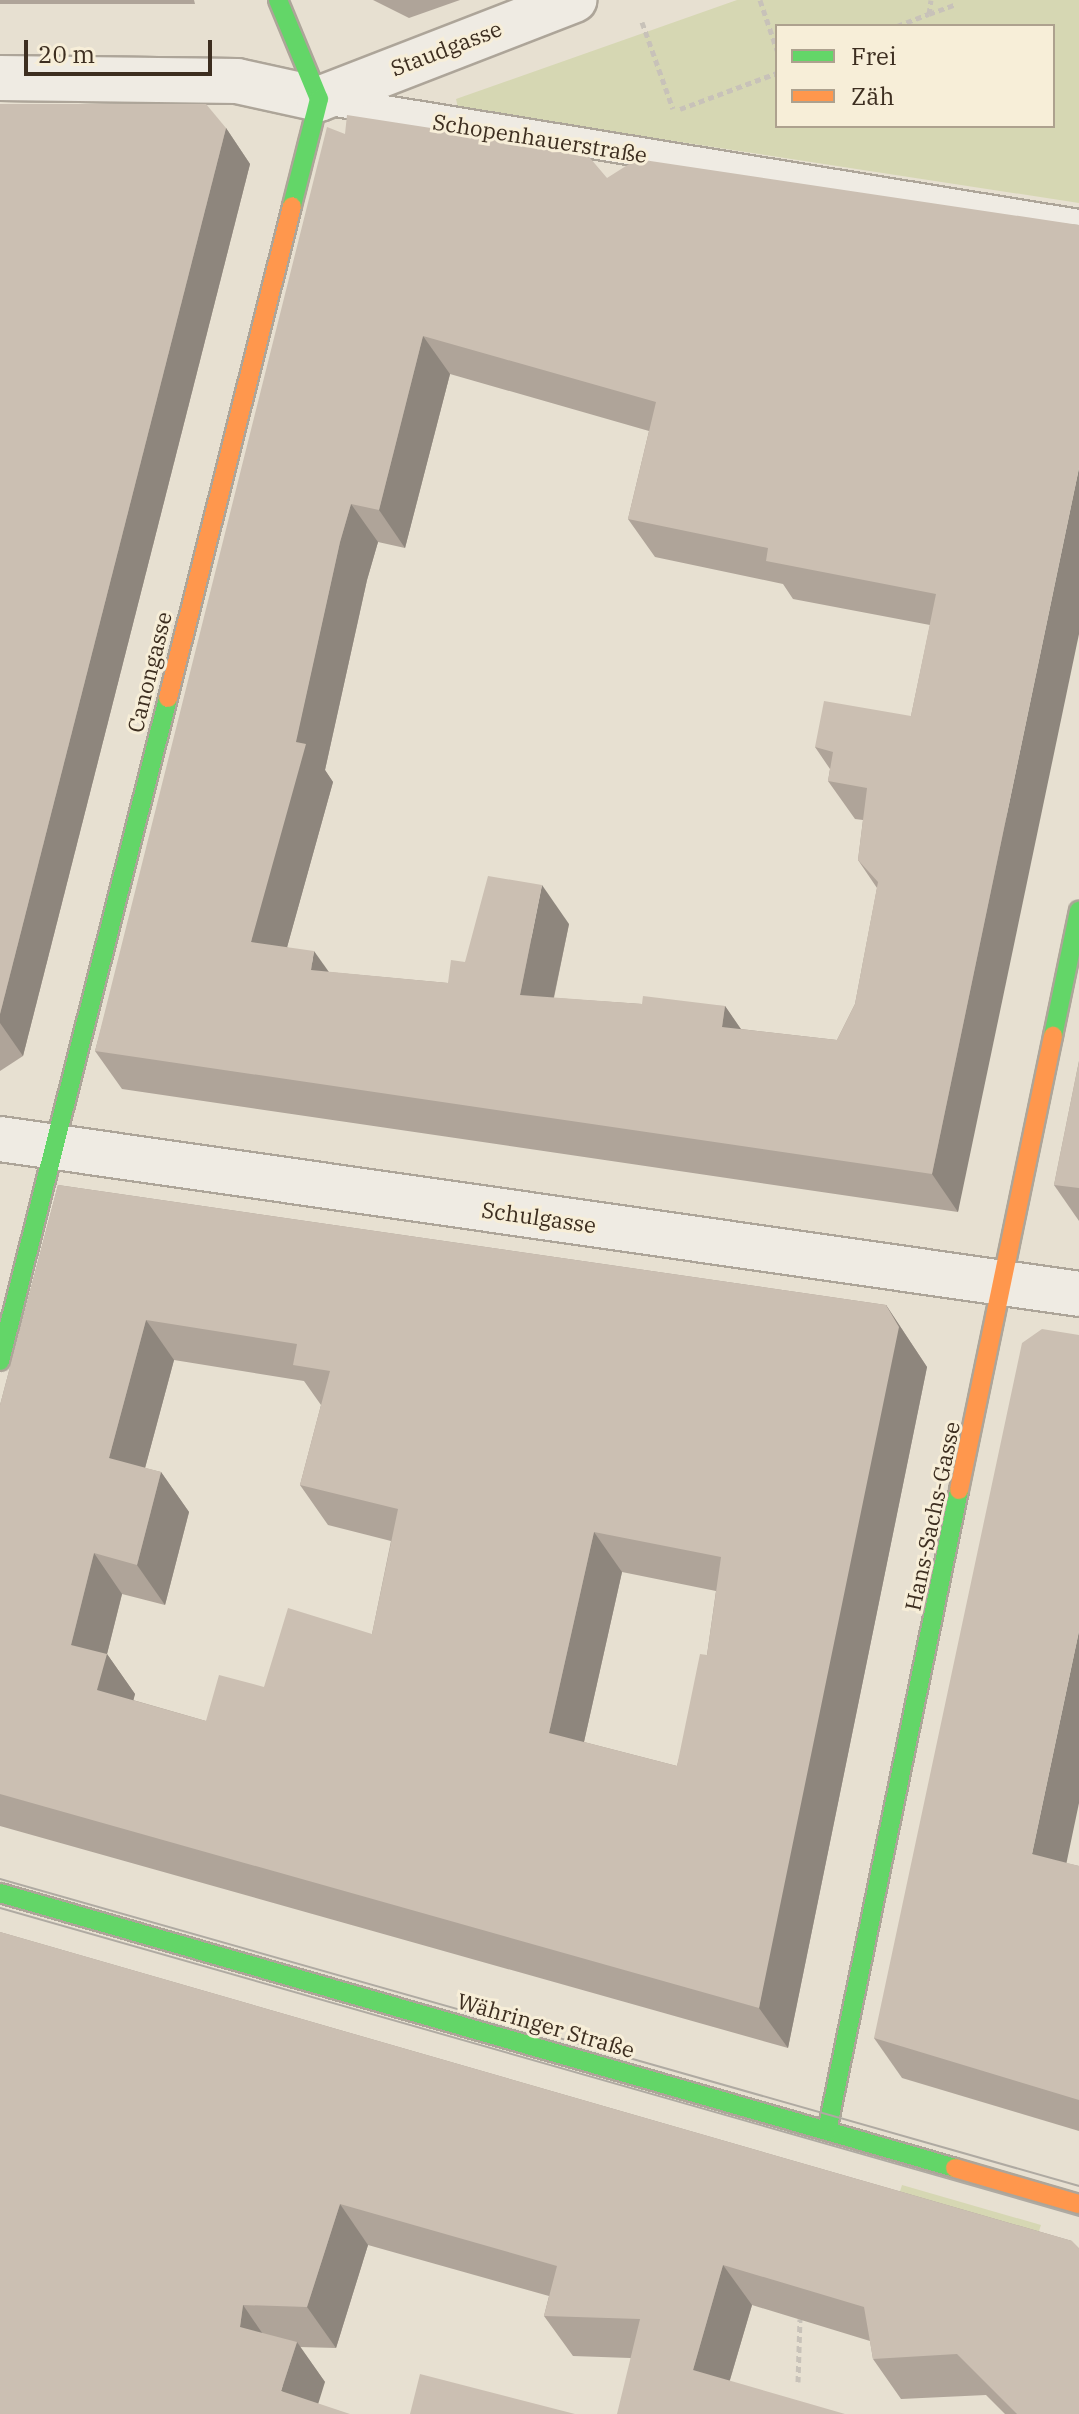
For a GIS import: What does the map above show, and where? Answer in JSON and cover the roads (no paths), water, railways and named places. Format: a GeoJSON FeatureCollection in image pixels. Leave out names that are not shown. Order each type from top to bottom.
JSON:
{"type":"FeatureCollection","features":[{"type":"Feature","properties":{"kind":"street"},"geometry":{"type":"LineString","coordinates":[[278,0],[319,99]]}},
{"type":"Feature","properties":{"kind":"street","name":"Staudgasse"},"geometry":{"type":"LineString","coordinates":[[319,99],[574,0]]}},
{"type":"Feature","properties":{"kind":"street","name":"Schopenhauerstraße"},"geometry":{"type":"LineString","coordinates":[[0,78],[237,81],[319,99]]}},
{"type":"Feature","properties":{"kind":"street","name":"Canongasse"},"geometry":{"type":"LineString","coordinates":[[0,1361],[319,99]]}},
{"type":"Feature","properties":{"kind":"street","name":"Hans-Sachs-Gasse"},"geometry":{"type":"LineString","coordinates":[[827,2131],[1006,1283],[1079,911]]}},
{"type":"Feature","properties":{"kind":"street","name":"Schulgasse"},"geometry":{"type":"LineString","coordinates":[[0,1139],[1079,1294]]}},
{"type":"Feature","properties":{"kind":"street","name":"Währinger Straße"},"geometry":{"type":"LineString","coordinates":[[0,1893],[1079,2204]]}},
{"type":"Feature","properties":{"kind":"lane","name":"Schopenhauerstraße"},"geometry":{"type":"LineString","coordinates":[[319,99],[1079,224]]}},
{"type":"Feature","properties":{"kind":"tram line"},"geometry":{"type":"LineString","coordinates":[[0,1879],[1079,2186]]}},
{"type":"Feature","properties":{"kind":"tram line"},"geometry":{"type":"LineString","coordinates":[[0,1908],[1079,2216]]}}]}
